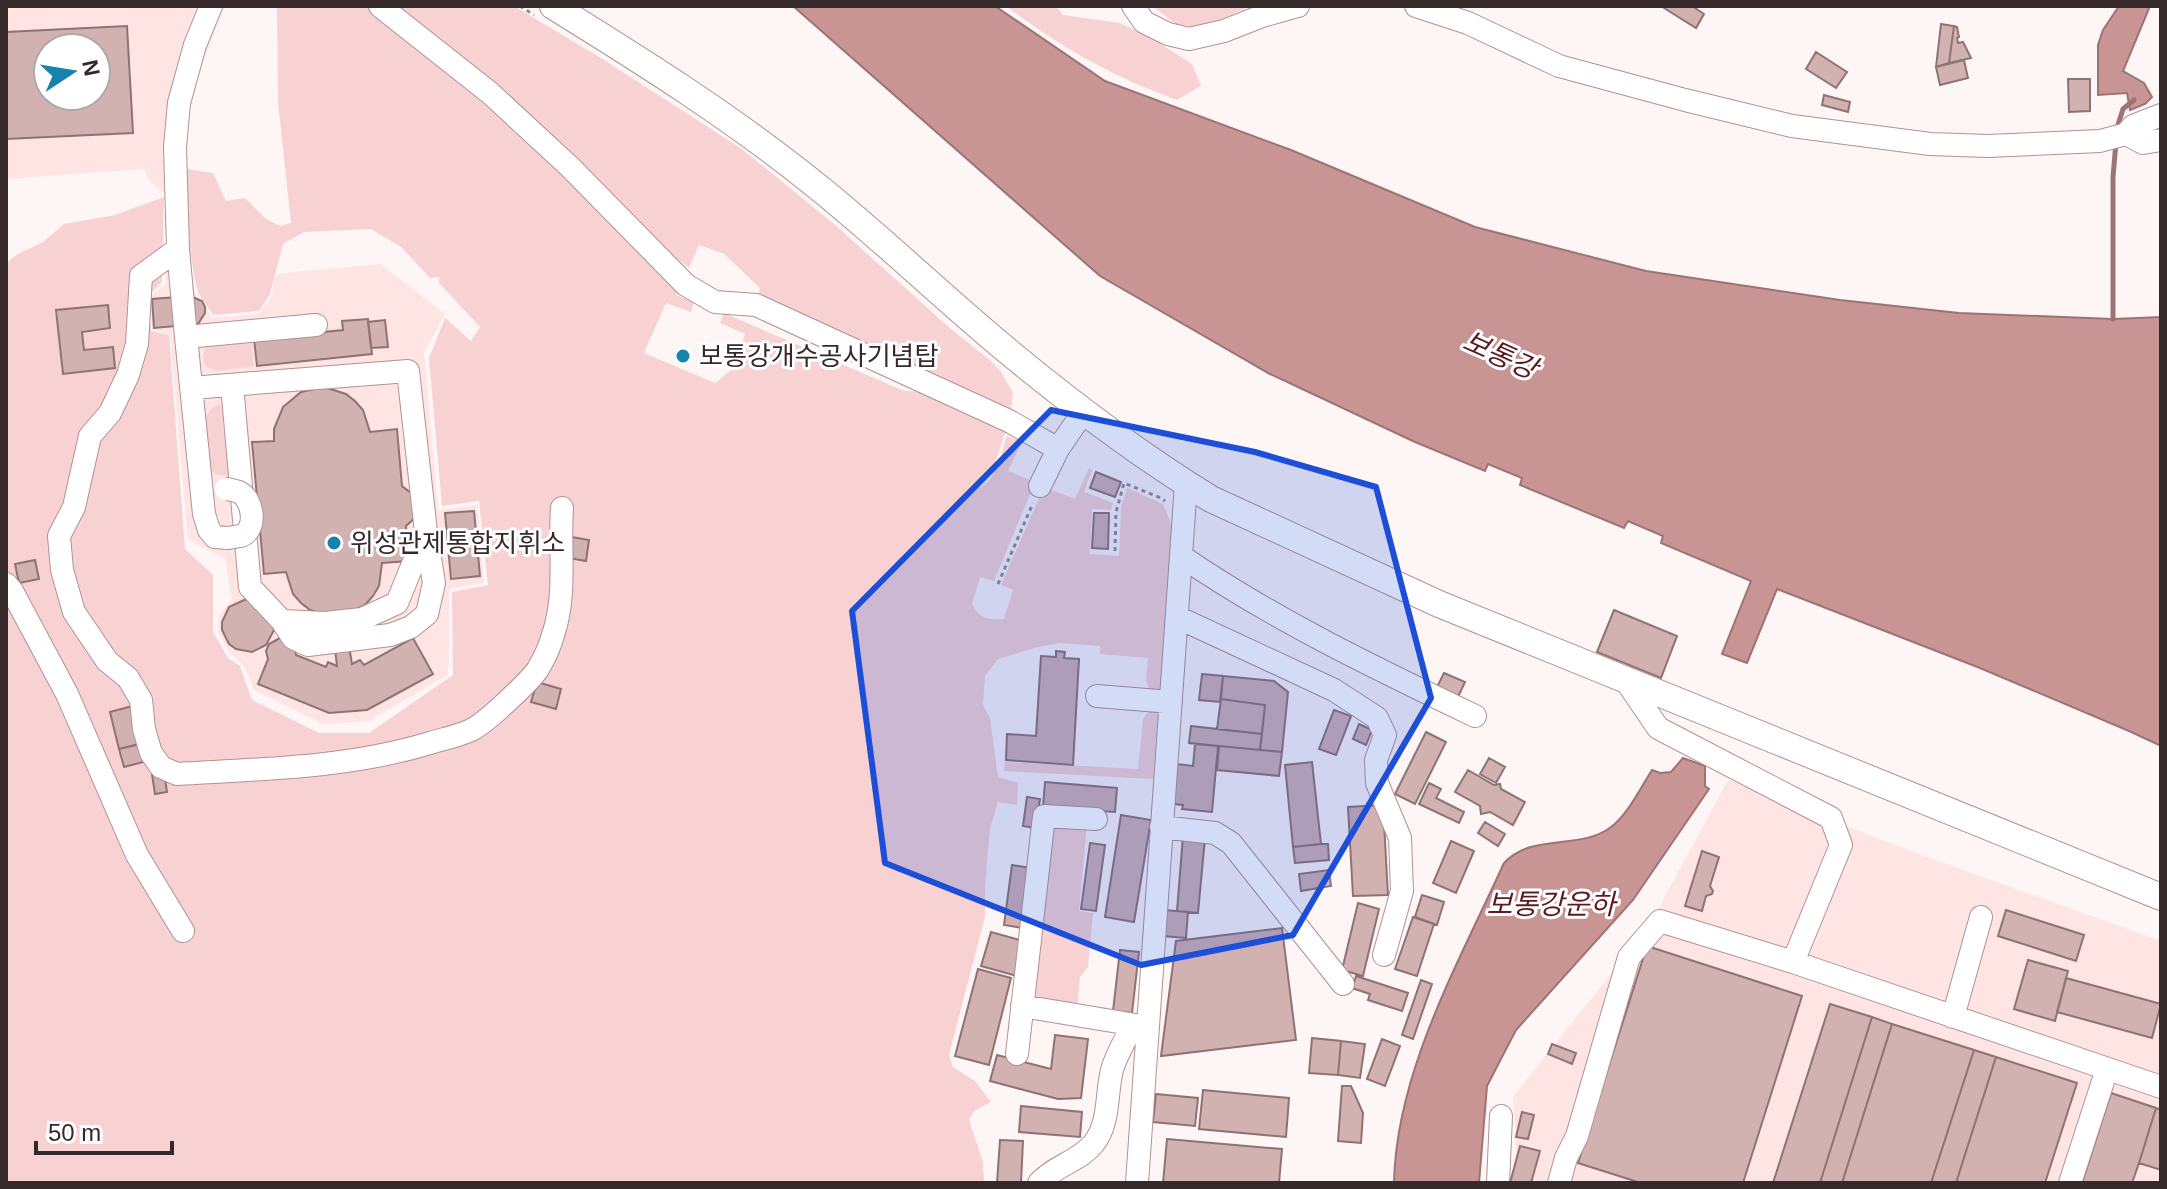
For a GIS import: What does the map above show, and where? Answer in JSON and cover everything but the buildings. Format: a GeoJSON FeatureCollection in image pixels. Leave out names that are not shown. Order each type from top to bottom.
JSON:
{"type":"FeatureCollection","features":[{"type":"Feature","properties":{"kind":"main road"},"geometry":{"type":"LineString","coordinates":[[553,6],[682,89],[812,182],[1009,352],[1084,411],[1211,499],[1439,604],[2161,897]]}},
{"type":"Feature","properties":{"kind":"street"},"geometry":{"type":"LineString","coordinates":[[203,488],[238,491],[246,497],[251,506],[248,531],[240,536],[215,537],[204,514],[178,249],[175,147],[179,103],[195,45],[211,6]]}},
{"type":"Feature","properties":{"kind":"street"},"geometry":{"type":"LineString","coordinates":[[380,6],[501,103],[570,167],[686,285],[715,302],[756,305],[1009,421],[1058,449]]}},
{"type":"Feature","properties":{"kind":"street"},"geometry":{"type":"LineString","coordinates":[[1133,6],[1144,22],[1168,34],[1189,39],[1224,31],[1298,6]]}},
{"type":"Feature","properties":{"kind":"street"},"geometry":{"type":"LineString","coordinates":[[1416,6],[1468,23],[1559,66],[1792,126],[1944,144],[1988,146],[2100,141],[2120,136],[2133,126],[2161,115]]}},
{"type":"Feature","properties":{"kind":"street"},"geometry":{"type":"LineString","coordinates":[[2120,136],[2143,143],[2161,140]]}},
{"type":"Feature","properties":{"kind":"street"},"geometry":{"type":"LineString","coordinates":[[178,249],[141,276],[137,344],[128,375],[110,413],[90,436],[74,507],[59,536],[62,570],[74,612],[107,661],[128,678],[141,700],[144,729],[151,753],[161,767],[177,774],[305,767],[392,754],[472,730],[538,670],[553,635],[563,575],[560,537],[562,508]]}},
{"type":"Feature","properties":{"kind":"street"},"geometry":{"type":"LineString","coordinates":[[186,337],[316,325]]}},
{"type":"Feature","properties":{"kind":"street"},"geometry":{"type":"LineString","coordinates":[[191,388],[408,371],[434,583],[427,614],[411,627],[390,635],[308,645],[293,638],[282,621],[250,587],[232,385]]}},
{"type":"Feature","properties":{"kind":"street"},"geometry":{"type":"LineString","coordinates":[[1040,486],[1058,449],[1084,411]]}},
{"type":"Feature","properties":{"kind":"street"},"geometry":{"type":"LineString","coordinates":[[1137,1183],[1141,1026],[1161,827],[1186,484]]}},
{"type":"Feature","properties":{"kind":"street"},"geometry":{"type":"LineString","coordinates":[[282,621],[325,623],[362,619],[397,603],[426,532]]}},
{"type":"Feature","properties":{"kind":"street"},"geometry":{"type":"LineString","coordinates":[[1181,556],[1227,587],[1378,670],[1475,716]]}},
{"type":"Feature","properties":{"kind":"street"},"geometry":{"type":"LineString","coordinates":[[6,584],[67,694],[137,855],[183,931]]}},
{"type":"Feature","properties":{"kind":"street"},"geometry":{"type":"LineString","coordinates":[[1177,617],[1334,690],[1377,718],[1385,735],[1376,760],[1377,783],[1400,838],[1402,891],[1384,955]]}},
{"type":"Feature","properties":{"kind":"street"},"geometry":{"type":"LineString","coordinates":[[1624,678],[1658,728],[1831,818],[1841,845],[1793,962]]}},
{"type":"Feature","properties":{"kind":"street"},"geometry":{"type":"LineString","coordinates":[[1097,696],[1171,702]]}},
{"type":"Feature","properties":{"kind":"street"},"geometry":{"type":"LineString","coordinates":[[1017,1054],[1044,816],[1096,819]]}},
{"type":"Feature","properties":{"kind":"street"},"geometry":{"type":"LineString","coordinates":[[1161,827],[1215,833],[1231,843],[1343,984]]}},
{"type":"Feature","properties":{"kind":"street"},"geometry":{"type":"LineString","coordinates":[[1953,1017],[1981,917]]}},
{"type":"Feature","properties":{"kind":"street"},"geometry":{"type":"LineString","coordinates":[[1559,1183],[1566,1158],[1577,1136],[1629,957],[1660,921],[1793,962],[2107,1069],[2160,1083]]}},
{"type":"Feature","properties":{"kind":"street"},"geometry":{"type":"LineString","coordinates":[[1022,1006],[1141,1026]]}},
{"type":"Feature","properties":{"kind":"street"},"geometry":{"type":"LineString","coordinates":[[1039,1183],[1047,1174],[1094,1143],[1102,1128],[1112,1068],[1141,1026]]}},
{"type":"Feature","properties":{"kind":"street"},"geometry":{"type":"LineString","coordinates":[[2070,1183],[2107,1069]]}},
{"type":"Feature","properties":{"kind":"street"},"geometry":{"type":"LineString","coordinates":[[1498,1183],[1501,1116]]}},
{"type":"Feature","properties":{"kind":"path"},"geometry":{"type":"LineString","coordinates":[[1115,551],[1116,512],[1124,483],[1161,498],[1169,505]]}},
{"type":"Feature","properties":{"kind":"path"},"geometry":{"type":"LineString","coordinates":[[998,584],[1040,486]]}},
{"type":"Feature","properties":{"kind":"highlighted area"},"geometry":{"type":"Polygon","coordinates":[[[1051,410],[1255,452],[1376,487],[1431,698],[1293,935],[1141,965],[885,863],[852,611],[1051,410]]]}},
{"type":"Feature","properties":{"kind":"shaded area","name":"위성관제통합지휘소"},"geometry":{"type":"Polygon","coordinates":[[[6,6],[225,6],[189,98],[184,168],[188,244],[195,293],[212,318],[259,314],[272,296],[275,276],[381,264],[445,314],[424,353],[438,510],[477,505],[484,583],[449,589],[447,675],[369,721],[323,724],[254,690],[244,666],[229,652],[218,632],[219,616],[232,599],[225,559],[188,539],[170,335],[152,329],[150,297],[166,284],[166,194],[150,182],[144,169],[6,179],[6,6]]]}},
{"type":"Feature","properties":{"kind":"shaded area"},"geometry":{"type":"Polygon","coordinates":[[[277,6],[367,6],[433,53],[681,284],[676,295],[694,302],[691,312],[666,303],[644,353],[715,383],[731,370],[745,334],[720,323],[724,313],[904,391],[931,392],[1007,426],[993,468],[980,488],[991,478],[1007,436],[1022,442],[1008,471],[1035,482],[994,581],[980,577],[972,604],[981,616],[1004,619],[1013,590],[1001,585],[1044,487],[1075,499],[1089,468],[1092,470],[1084,492],[1113,503],[1111,510],[1092,509],[1090,554],[1119,556],[1121,507],[1127,488],[1163,504],[1172,532],[1160,693],[1150,691],[1146,680],[1148,658],[1100,654],[1100,646],[1060,643],[1038,647],[998,659],[985,676],[983,705],[990,718],[998,777],[1018,783],[1017,805],[998,802],[990,828],[985,917],[949,1055],[953,1067],[975,1081],[991,1102],[974,1111],[969,1120],[983,1162],[984,1183],[6,1183],[6,605],[14,613],[89,760],[129,858],[185,942],[192,933],[133,832],[6,575],[6,264],[16,255],[43,242],[64,224],[115,215],[164,197],[162,282],[148,296],[151,331],[169,335],[185,549],[213,575],[213,632],[228,658],[240,666],[252,700],[319,733],[369,733],[453,675],[452,592],[488,585],[479,501],[442,506],[429,358],[445,318],[471,341],[480,327],[439,283],[439,277],[430,278],[401,247],[371,229],[304,232],[283,244],[270,294],[259,311],[213,315],[198,291],[190,244],[187,169],[213,173],[226,201],[245,198],[266,219],[280,226],[291,223],[278,102],[277,6]]]}},
{"type":"Feature","properties":{"kind":"shaded area"},"geometry":{"type":"Polygon","coordinates":[[[392,6],[514,6],[742,149],[834,224],[991,361],[1013,393],[1011,410],[756,300],[760,288],[724,254],[699,245],[689,268],[672,255],[576,158],[467,60],[392,6]]]}},
{"type":"Feature","properties":{"kind":"shaded area"},"geometry":{"type":"Polygon","coordinates":[[[1006,6],[1056,6],[1063,15],[1120,23],[1153,39],[1192,64],[1201,86],[1177,100],[1131,82],[1088,60],[1006,6]]]}},
{"type":"Feature","properties":{"kind":"shaded area"},"geometry":{"type":"Polygon","coordinates":[[[1152,6],[1251,6],[1203,27],[1177,25],[1152,6]]]}},
{"type":"Feature","properties":{"kind":"shaded area"},"geometry":{"type":"Polygon","coordinates":[[[251,338],[254,366],[218,371],[207,367],[203,356],[207,346],[251,338]]]}},
{"type":"Feature","properties":{"kind":"shaded area"},"geometry":{"type":"Polygon","coordinates":[[[221,404],[229,476],[216,474],[208,465],[204,419],[213,407],[221,404]]]}},
{"type":"Feature","properties":{"kind":"shaded area"},"geometry":{"type":"Polygon","coordinates":[[[1152,711],[1158,712],[1153,779],[1004,771],[1005,762],[1138,769],[1143,719],[1152,711]]]}},
{"type":"Feature","properties":{"kind":"shaded area"},"geometry":{"type":"Polygon","coordinates":[[[1728,780],[1916,853],[2161,941],[2161,1183],[1518,1183],[1513,1097],[1649,926],[1728,780]]]}},
{"type":"Feature","properties":{"kind":"shaded area"},"geometry":{"type":"Polygon","coordinates":[[[1046,822],[1087,824],[1079,911],[1093,913],[1088,967],[1080,977],[1078,1002],[1070,1007],[1032,998],[1046,822]]]}},
{"type":"Feature","properties":{"kind":"water","name":"보통강"},"geometry":{"type":"Polygon","coordinates":[[[793,6],[995,6],[1105,81],[1291,150],[1475,227],[1646,271],[1840,300],[1959,313],[2113,319],[2161,317],[2161,746],[1980,668],[1777,589],[1747,663],[1722,654],[1751,581],[1661,543],[1663,536],[1628,521],[1624,528],[1520,485],[1522,478],[1488,464],[1485,471],[1415,442],[1270,374],[1100,276],[793,6]]]}},
{"type":"Feature","properties":{"kind":"water"},"geometry":{"type":"Polygon","coordinates":[[[2119,6],[2150,6],[2123,71],[2144,83],[2152,97],[2145,104],[2130,110],[2127,93],[2098,95],[2098,45],[2103,30],[2119,6]]]}},
{"type":"Feature","properties":{"kind":"water","name":"보통강운하"},"geometry":{"type":"Polygon","coordinates":[[[1683,758],[1705,766],[1705,786],[1709,789],[1633,900],[1516,1030],[1487,1086],[1479,1183],[1394,1183],[1397,1141],[1418,1059],[1450,978],[1504,863],[1529,848],[1585,838],[1611,827],[1628,808],[1652,770],[1671,772],[1683,758]]]}},
{"type":"Feature","properties":{"kind":"waterway"},"geometry":{"type":"LineString","coordinates":[[2117,128],[2123,109],[2134,100]]}},
{"type":"Feature","properties":{"kind":"waterway"},"geometry":{"type":"LineString","coordinates":[[2113,319],[2113,177],[2116,142]]}},
{"type":"Feature","properties":{"kind":"place","name":"보통강개수공사기념탑"},"geometry":{"type":"Point","coordinates":[683,356]}},
{"type":"Feature","properties":{"kind":"place","name":"위성관제통합지휘소"},"geometry":{"type":"Point","coordinates":[334,543]}}]}
